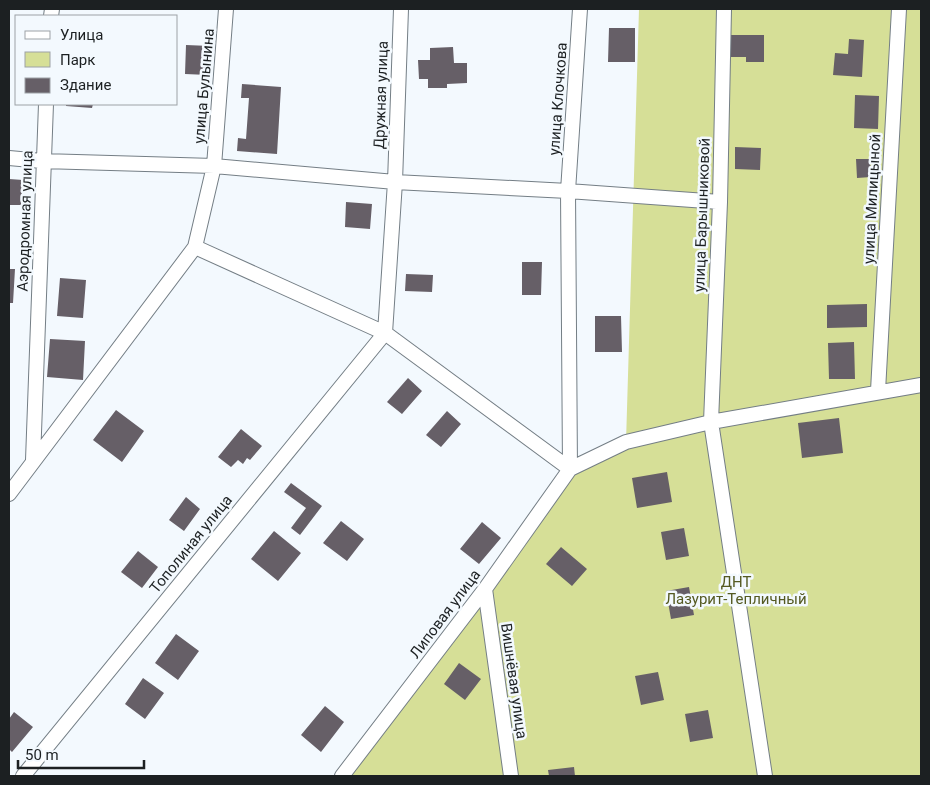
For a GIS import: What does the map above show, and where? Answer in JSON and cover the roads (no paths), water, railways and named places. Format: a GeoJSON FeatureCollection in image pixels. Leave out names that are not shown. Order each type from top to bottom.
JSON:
{"type":"FeatureCollection","features":[{"type":"Feature","properties":{"kind":"street","name":"улица Булынина"},"geometry":{"type":"LineString","coordinates":[[195,247],[214,166],[226,9]]}},
{"type":"Feature","properties":{"kind":"street","name":"Дружная улица"},"geometry":{"type":"LineString","coordinates":[[385,333],[394,182],[401,9]]}},
{"type":"Feature","properties":{"kind":"street","name":"улица Клочкова"},"geometry":{"type":"LineString","coordinates":[[570,469],[568,191],[580,9]]}},
{"type":"Feature","properties":{"kind":"street","name":"улица Барышниковой"},"geometry":{"type":"LineString","coordinates":[[724,9],[720,202],[711,422],[765,776]]}},
{"type":"Feature","properties":{"kind":"street","name":"улица Милицыной"},"geometry":{"type":"LineString","coordinates":[[878,392],[899,9]]}},
{"type":"Feature","properties":{"kind":"street","name":"Аэродромная улица"},"geometry":{"type":"LineString","coordinates":[[33,460],[42,161],[46,105]]}},
{"type":"Feature","properties":{"kind":"street"},"geometry":{"type":"LineString","coordinates":[[9,158],[42,161],[214,166],[394,182],[568,191],[720,202]]}},
{"type":"Feature","properties":{"kind":"street"},"geometry":{"type":"LineString","coordinates":[[9,494],[195,247],[385,333],[570,469],[626,442],[711,422],[921,385]]}},
{"type":"Feature","properties":{"kind":"street","name":"Тополиная улица"},"geometry":{"type":"LineString","coordinates":[[23,776],[385,333]]}},
{"type":"Feature","properties":{"kind":"street","name":"Липовая улица"},"geometry":{"type":"LineString","coordinates":[[342,776],[485,589],[570,469]]}},
{"type":"Feature","properties":{"kind":"street","name":"Вишнёвая улица"},"geometry":{"type":"LineString","coordinates":[[485,589],[511,776]]}},
{"type":"Feature","properties":{"kind":"park label","name":"ДНТ Лазурит-Тепличный"},"geometry":{"type":"Point","coordinates":[736,590]}}]}
